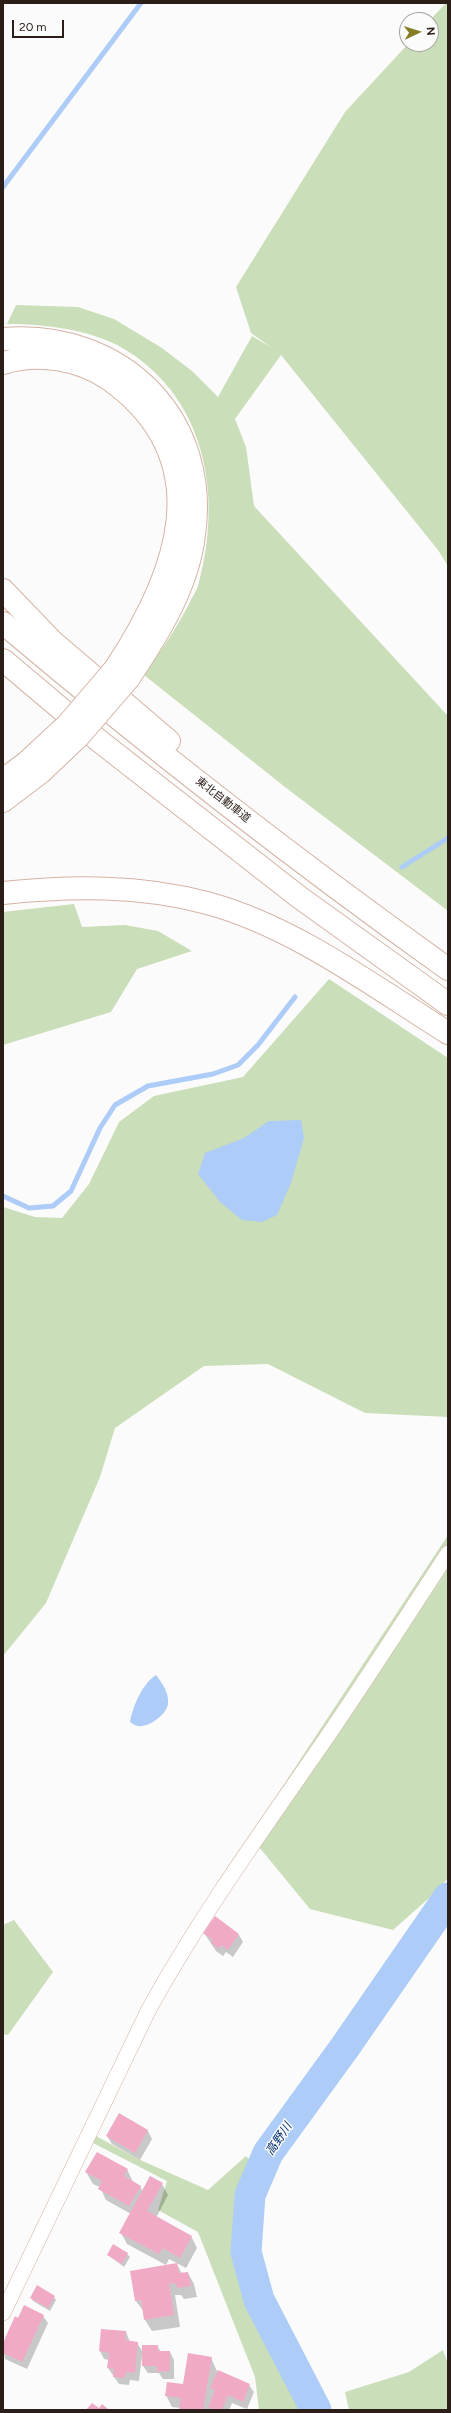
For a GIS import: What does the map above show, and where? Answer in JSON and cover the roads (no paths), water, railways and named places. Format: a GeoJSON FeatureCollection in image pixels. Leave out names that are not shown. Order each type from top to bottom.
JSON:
{"type":"FeatureCollection","features":[{"type":"Feature","properties":{"kind":"highway"},"geometry":{"type":"LineString","coordinates":[[3,340],[56,340],[80,346],[106,358],[142,382],[161,403],[174,423],[185,446],[196,495],[193,543],[177,595],[166,618],[122,673],[79,736],[33,768],[3,801]]}},
{"type":"Feature","properties":{"kind":"highway"},"geometry":{"type":"LineString","coordinates":[[3,363],[16,359],[37,357],[56,359],[80,365],[105,377],[127,393],[145,411],[170,456],[176,480],[179,506],[171,560],[152,608],[122,673]]}},
{"type":"Feature","properties":{"kind":"highway"},"geometry":{"type":"LineString","coordinates":[[3,590],[52,641],[130,706],[316,873]]}},
{"type":"Feature","properties":{"kind":"highway","name":"東北自動車道"},"geometry":{"type":"LineString","coordinates":[[3,623],[119,719],[316,873],[448,969]]}},
{"type":"Feature","properties":{"kind":"highway"},"geometry":{"type":"LineString","coordinates":[[3,660],[98,740],[299,897],[448,1004]]}},
{"type":"Feature","properties":{"kind":"highway"},"geometry":{"type":"LineString","coordinates":[[3,780],[33,768]]}},
{"type":"Feature","properties":{"kind":"highway"},"geometry":{"type":"LineString","coordinates":[[3,893],[79,888],[114,888],[143,890],[208,903],[271,927],[304,944],[448,1033]]}},
{"type":"Feature","properties":{"kind":"street"},"geometry":{"type":"LineString","coordinates":[[3,2313],[148,2011],[173,1965],[222,1889],[384,1654],[448,1553]]}},
{"type":"Feature","properties":{"kind":"water"},"geometry":{"type":"Polygon","coordinates":[[[301,1120],[304,1138],[291,1183],[277,1215],[262,1222],[242,1220],[220,1202],[198,1174],[205,1153],[244,1138],[269,1121],[301,1120]]]}},
{"type":"Feature","properties":{"kind":"water"},"geometry":{"type":"Polygon","coordinates":[[[156,1675],[166,1691],[168,1699],[167,1707],[165,1712],[152,1723],[136,1726],[130,1722],[133,1709],[146,1684],[156,1675]]]}},
{"type":"Feature","properties":{"kind":"waterway"},"geometry":{"type":"LineString","coordinates":[[3,187],[141,3]]}},
{"type":"Feature","properties":{"kind":"waterway"},"geometry":{"type":"LineString","coordinates":[[402,867],[448,838]]}},
{"type":"Feature","properties":{"kind":"waterway"},"geometry":{"type":"LineString","coordinates":[[3,1196],[29,1208],[53,1206],[71,1191],[100,1128],[115,1105],[148,1086],[213,1074],[238,1065],[258,1045],[295,997]]}},
{"type":"Feature","properties":{"kind":"waterway","name":"高野川"},"geometry":{"type":"LineString","coordinates":[[316,2410],[259,2300],[246,2252],[250,2195],[268,2153],[345,2047],[448,1898]]}}]}
